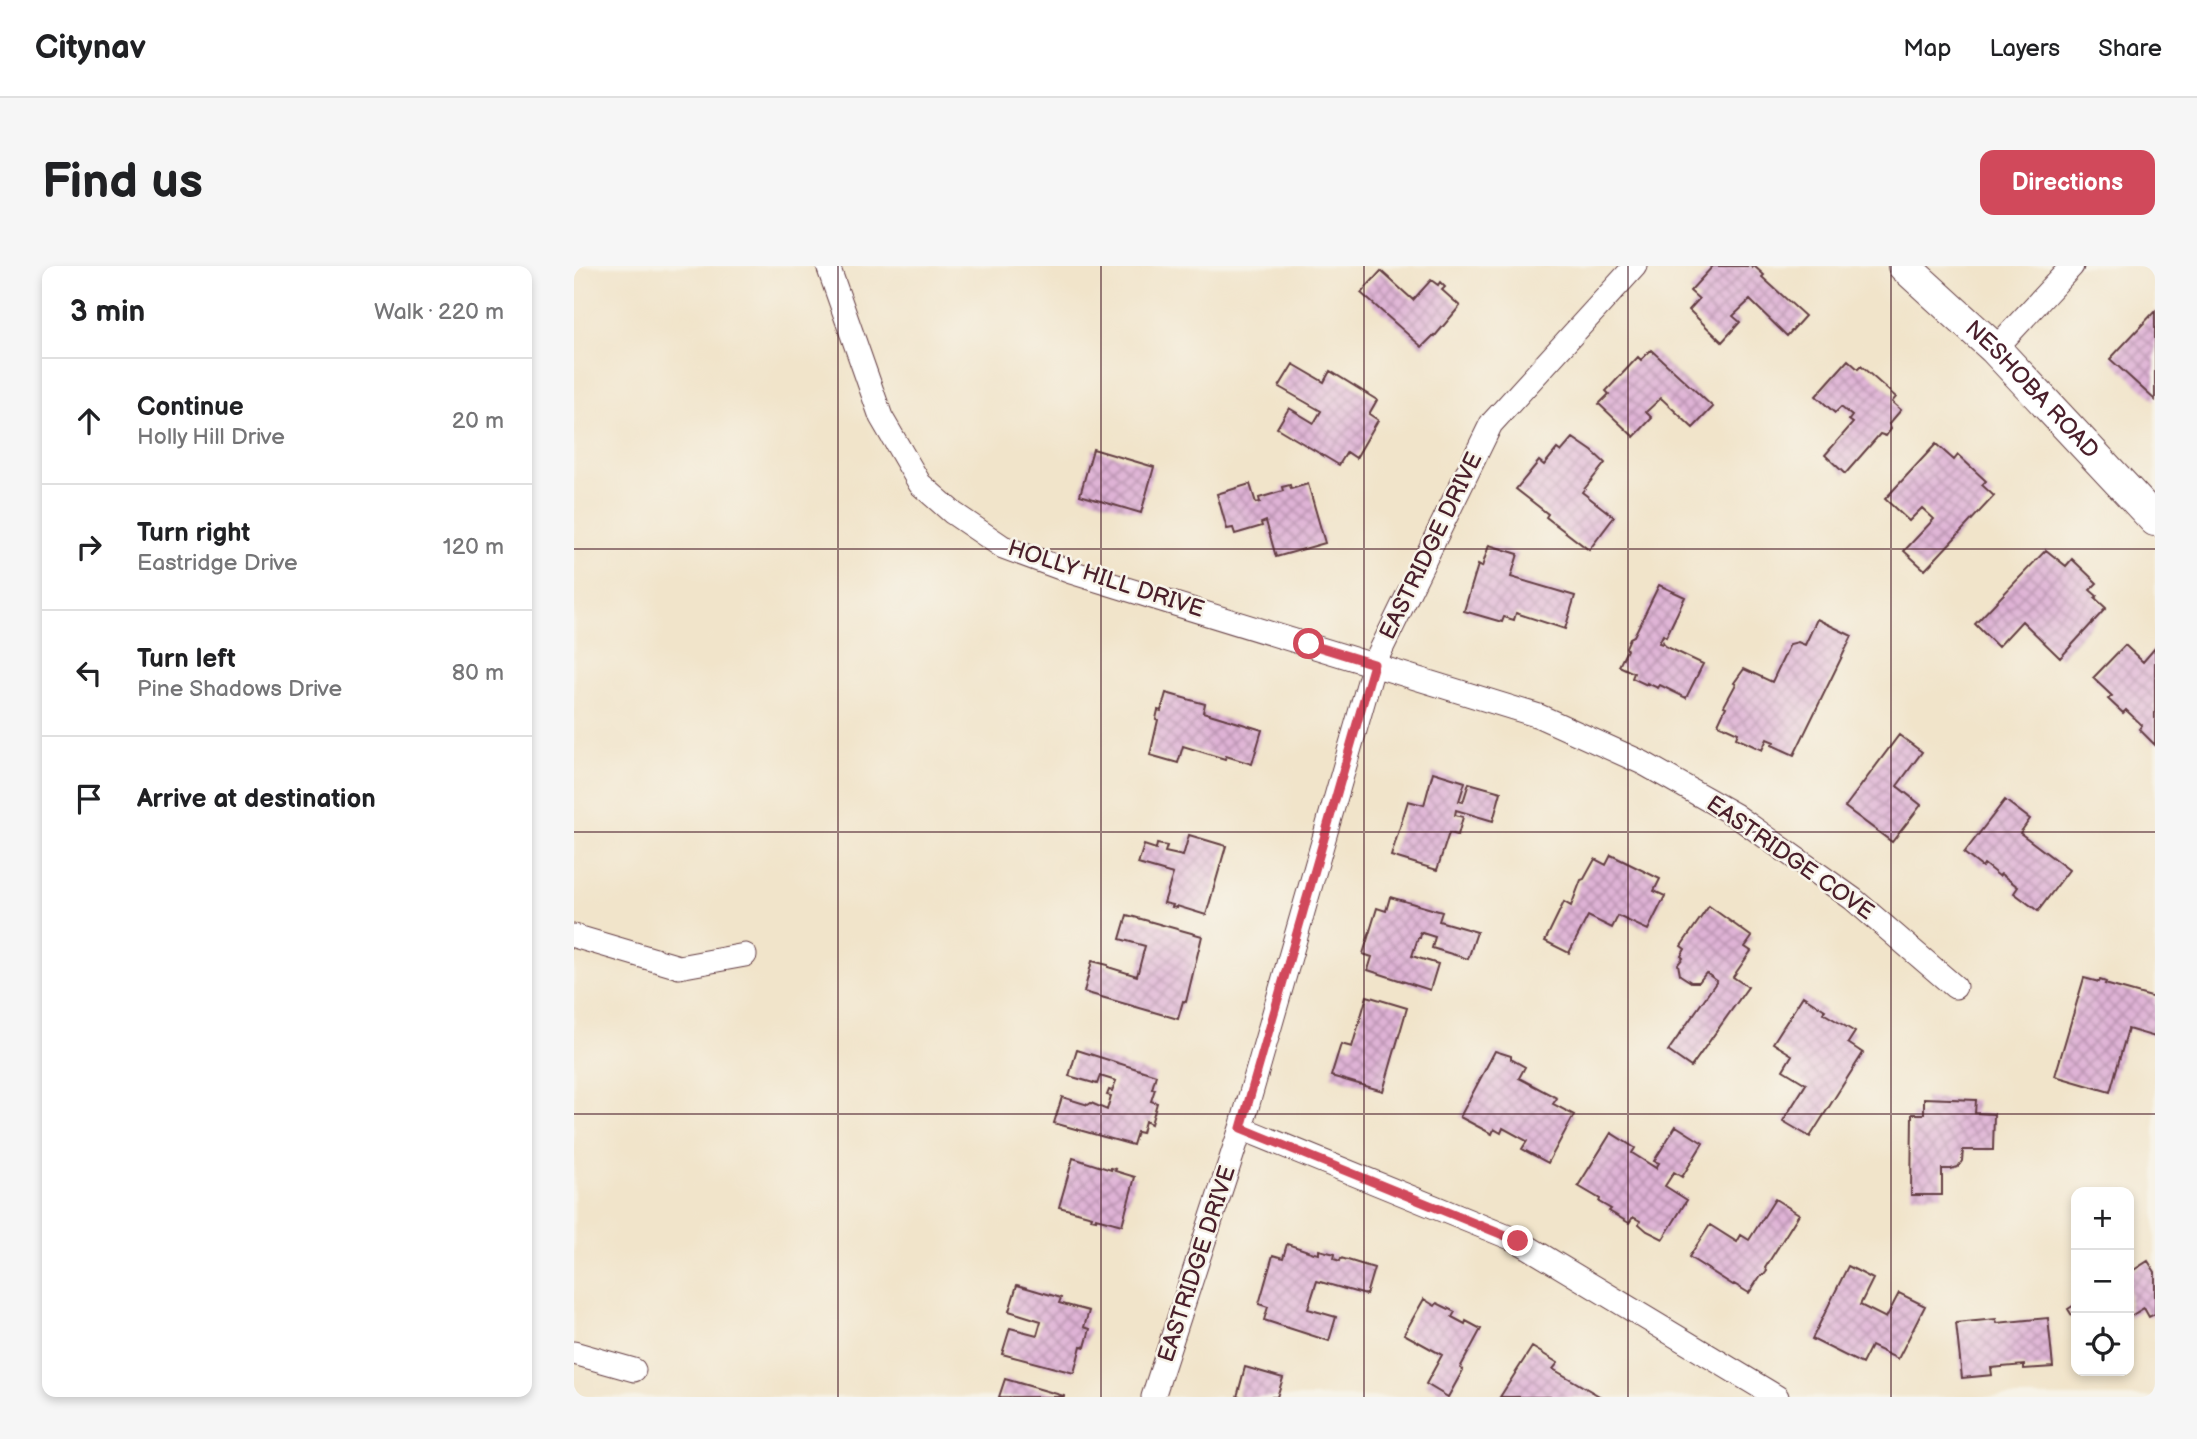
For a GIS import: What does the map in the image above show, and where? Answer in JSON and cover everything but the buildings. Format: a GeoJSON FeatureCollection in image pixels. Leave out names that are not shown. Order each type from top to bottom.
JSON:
{"type":"FeatureCollection","features":[{"type":"Feature","properties":{"kind":"street","name":"HOLLY HILL DRIVE"},"geometry":{"type":"LineString","coordinates":[[828,266],[881,417],[920,484],[953,513],[1003,547],[1071,572],[1374,664]]}},
{"type":"Feature","properties":{"kind":"street","name":"EASTRIDGE DRIVE"},"geometry":{"type":"LineString","coordinates":[[1153,1397],[1241,1128],[1374,664],[1491,424],[1635,266]]}},
{"type":"Feature","properties":{"kind":"street","name":"NESHOBA ROAD"},"geometry":{"type":"LineString","coordinates":[[1904,266],[1995,349],[2155,520]]}},
{"type":"Feature","properties":{"kind":"street"},"geometry":{"type":"LineString","coordinates":[[1995,349],[2072,266]]}},
{"type":"Feature","properties":{"kind":"street","name":"EASTRIDGE COVE"},"geometry":{"type":"LineString","coordinates":[[1374,664],[1539,716],[1643,763],[1735,815],[1842,891],[1955,987]]}},
{"type":"Feature","properties":{"kind":"street"},"geometry":{"type":"LineString","coordinates":[[574,936],[679,967],[745,956]]}},
{"type":"Feature","properties":{"kind":"street"},"geometry":{"type":"LineString","coordinates":[[1241,1128],[1518,1241],[1777,1397]]}},
{"type":"Feature","properties":{"kind":"street"},"geometry":{"type":"LineString","coordinates":[[574,1353],[634,1370]]}},
{"type":"Feature","properties":{"kind":"route"},"geometry":{"type":"LineString","coordinates":[[1309,644],[1374,664],[1241,1128],[1518,1241]]}}]}
